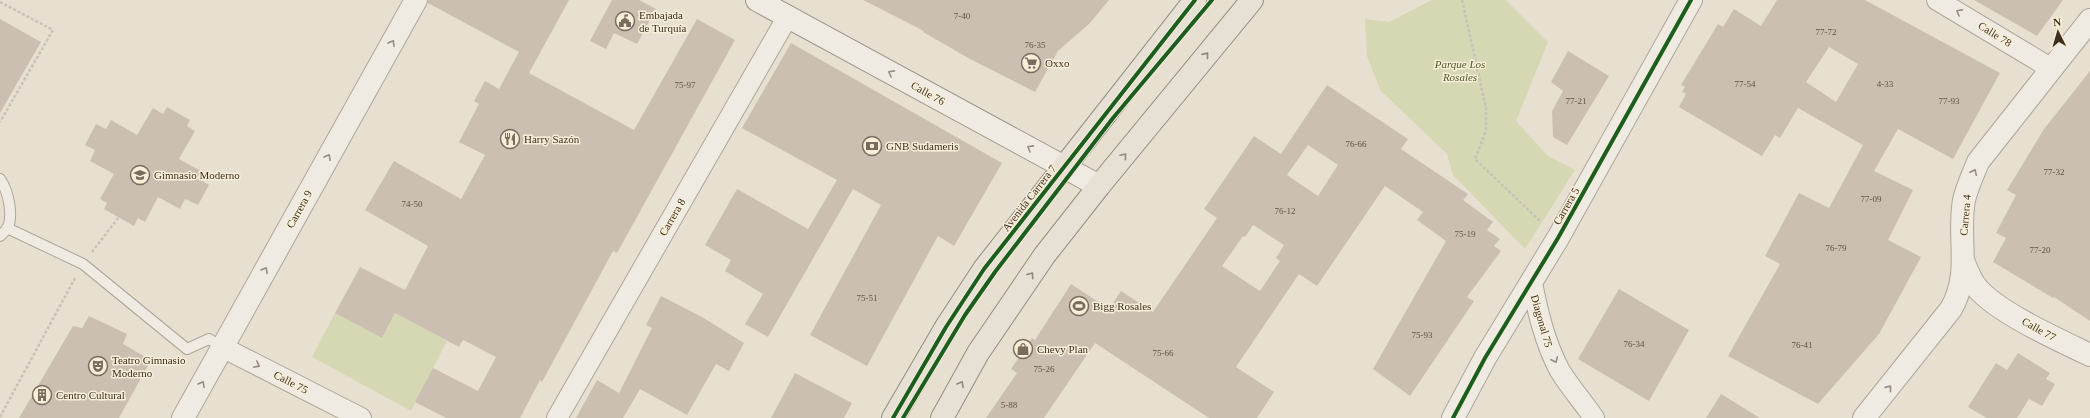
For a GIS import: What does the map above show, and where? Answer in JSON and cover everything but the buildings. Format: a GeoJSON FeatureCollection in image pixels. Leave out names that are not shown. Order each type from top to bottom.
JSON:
{"type":"FeatureCollection","features":[{"type":"Feature","properties":{"kind":"main road","name":"Avenida Carrera 7"},"geometry":{"type":"LineString","coordinates":[[894,418],[946,327],[984,269],[1195,0]]}},
{"type":"Feature","properties":{"kind":"main road"},"geometry":{"type":"LineString","coordinates":[[942,418],[978,353],[1028,279],[1099,186],[1252,0]]}},
{"type":"Feature","properties":{"kind":"street","name":"Carrera 9"},"geometry":{"type":"LineString","coordinates":[[183,418],[416,0]]}},
{"type":"Feature","properties":{"kind":"street","name":"Calle 76"},"geometry":{"type":"LineString","coordinates":[[758,0],[1099,186]]}},
{"type":"Feature","properties":{"kind":"street","name":"Carrera 5"},"geometry":{"type":"LineString","coordinates":[[1453,418],[1484,358],[1532,283],[1691,0]]}},
{"type":"Feature","properties":{"kind":"street","name":"Calle 78"},"geometry":{"type":"LineString","coordinates":[[1937,0],[2052,69]]}},
{"type":"Feature","properties":{"kind":"street","name":"Carrera 8"},"geometry":{"type":"LineString","coordinates":[[557,418],[788,16]]}},
{"type":"Feature","properties":{"kind":"street","name":"Carrera 4"},"geometry":{"type":"LineString","coordinates":[[1864,418],[1951,309],[1958,297],[1963,280],[1964,201],[1969,182],[1978,162],[2090,20]]}},
{"type":"Feature","properties":{"kind":"street","name":"Calle 77"},"geometry":{"type":"LineString","coordinates":[[1963,260],[1968,275],[1978,289],[1990,300],[2047,333],[2090,355]]}},
{"type":"Feature","properties":{"kind":"street","name":"Diagonal 75"},"geometry":{"type":"LineString","coordinates":[[1532,283],[1539,318],[1547,342],[1560,371],[1594,418]]}},
{"type":"Feature","properties":{"kind":"street"},"geometry":{"type":"LineString","coordinates":[[1951,309],[1970,301],[1990,300]]}},
{"type":"Feature","properties":{"kind":"street","name":"Calle 75"},"geometry":{"type":"LineString","coordinates":[[222,347],[361,418]]}},
{"type":"Feature","properties":{"kind":"lane"},"geometry":{"type":"LineString","coordinates":[[0,179],[6,187],[10,207],[7,228],[0,236]]}},
{"type":"Feature","properties":{"kind":"lane"},"geometry":{"type":"LineString","coordinates":[[7,228],[83,264],[187,349],[209,339],[222,347]]}},
{"type":"Feature","properties":{"kind":"path"},"geometry":{"type":"LineString","coordinates":[[1462,0],[1486,108],[1486,131],[1475,159],[1545,226]]}},
{"type":"Feature","properties":{"kind":"path"},"geometry":{"type":"LineString","coordinates":[[0,2],[53,30],[0,122]]}},
{"type":"Feature","properties":{"kind":"path"},"geometry":{"type":"LineString","coordinates":[[0,416],[83,264],[119,217]]}},
{"type":"Feature","properties":{"kind":"green space","name":"Parque Los Rosales"},"geometry":{"type":"Polygon","coordinates":[[[1432,0],[1506,0],[1548,42],[1516,121],[1548,156],[1575,170],[1525,249],[1453,175],[1447,154],[1380,90],[1367,56],[1365,19],[1389,22],[1432,0]]]}},
{"type":"Feature","properties":{"kind":"green space"},"geometry":{"type":"Polygon","coordinates":[[[335,313],[382,338],[395,313],[447,341],[411,411],[312,357],[335,313]]]}},
{"type":"Feature","properties":{"kind":"cycle path"},"geometry":{"type":"LineString","coordinates":[[893,418],[946,327],[984,269],[1195,0]]}},
{"type":"Feature","properties":{"kind":"cycle path"},"geometry":{"type":"LineString","coordinates":[[903,418],[965,315],[995,272],[1113,118],[1212,0]]}},
{"type":"Feature","properties":{"kind":"cycle path"},"geometry":{"type":"LineString","coordinates":[[1453,418],[1485,358],[1558,238],[1691,0]]}},
{"type":"Feature","properties":{"kind":"place","name":"Embajada de Turquía"},"geometry":{"type":"Point","coordinates":[625,21]}},
{"type":"Feature","properties":{"kind":"place","name":"Oxxo"},"geometry":{"type":"Point","coordinates":[1031,63]}},
{"type":"Feature","properties":{"kind":"place","name":"Harry Sazón"},"geometry":{"type":"Point","coordinates":[510,139]}},
{"type":"Feature","properties":{"kind":"place","name":"GNB Sudameris"},"geometry":{"type":"Point","coordinates":[872,146]}},
{"type":"Feature","properties":{"kind":"place","name":"Gimnasio Moderno"},"geometry":{"type":"Point","coordinates":[140,175]}},
{"type":"Feature","properties":{"kind":"place","name":"Bigg Rosales"},"geometry":{"type":"Point","coordinates":[1079,306]}},
{"type":"Feature","properties":{"kind":"place","name":"Chevy Plan"},"geometry":{"type":"Point","coordinates":[1023,349]}},
{"type":"Feature","properties":{"kind":"place","name":"Teatro Gimnasio Moderno"},"geometry":{"type":"Point","coordinates":[98,366]}},
{"type":"Feature","properties":{"kind":"place","name":"Centro Cultural"},"geometry":{"type":"Point","coordinates":[42,395]}}]}
